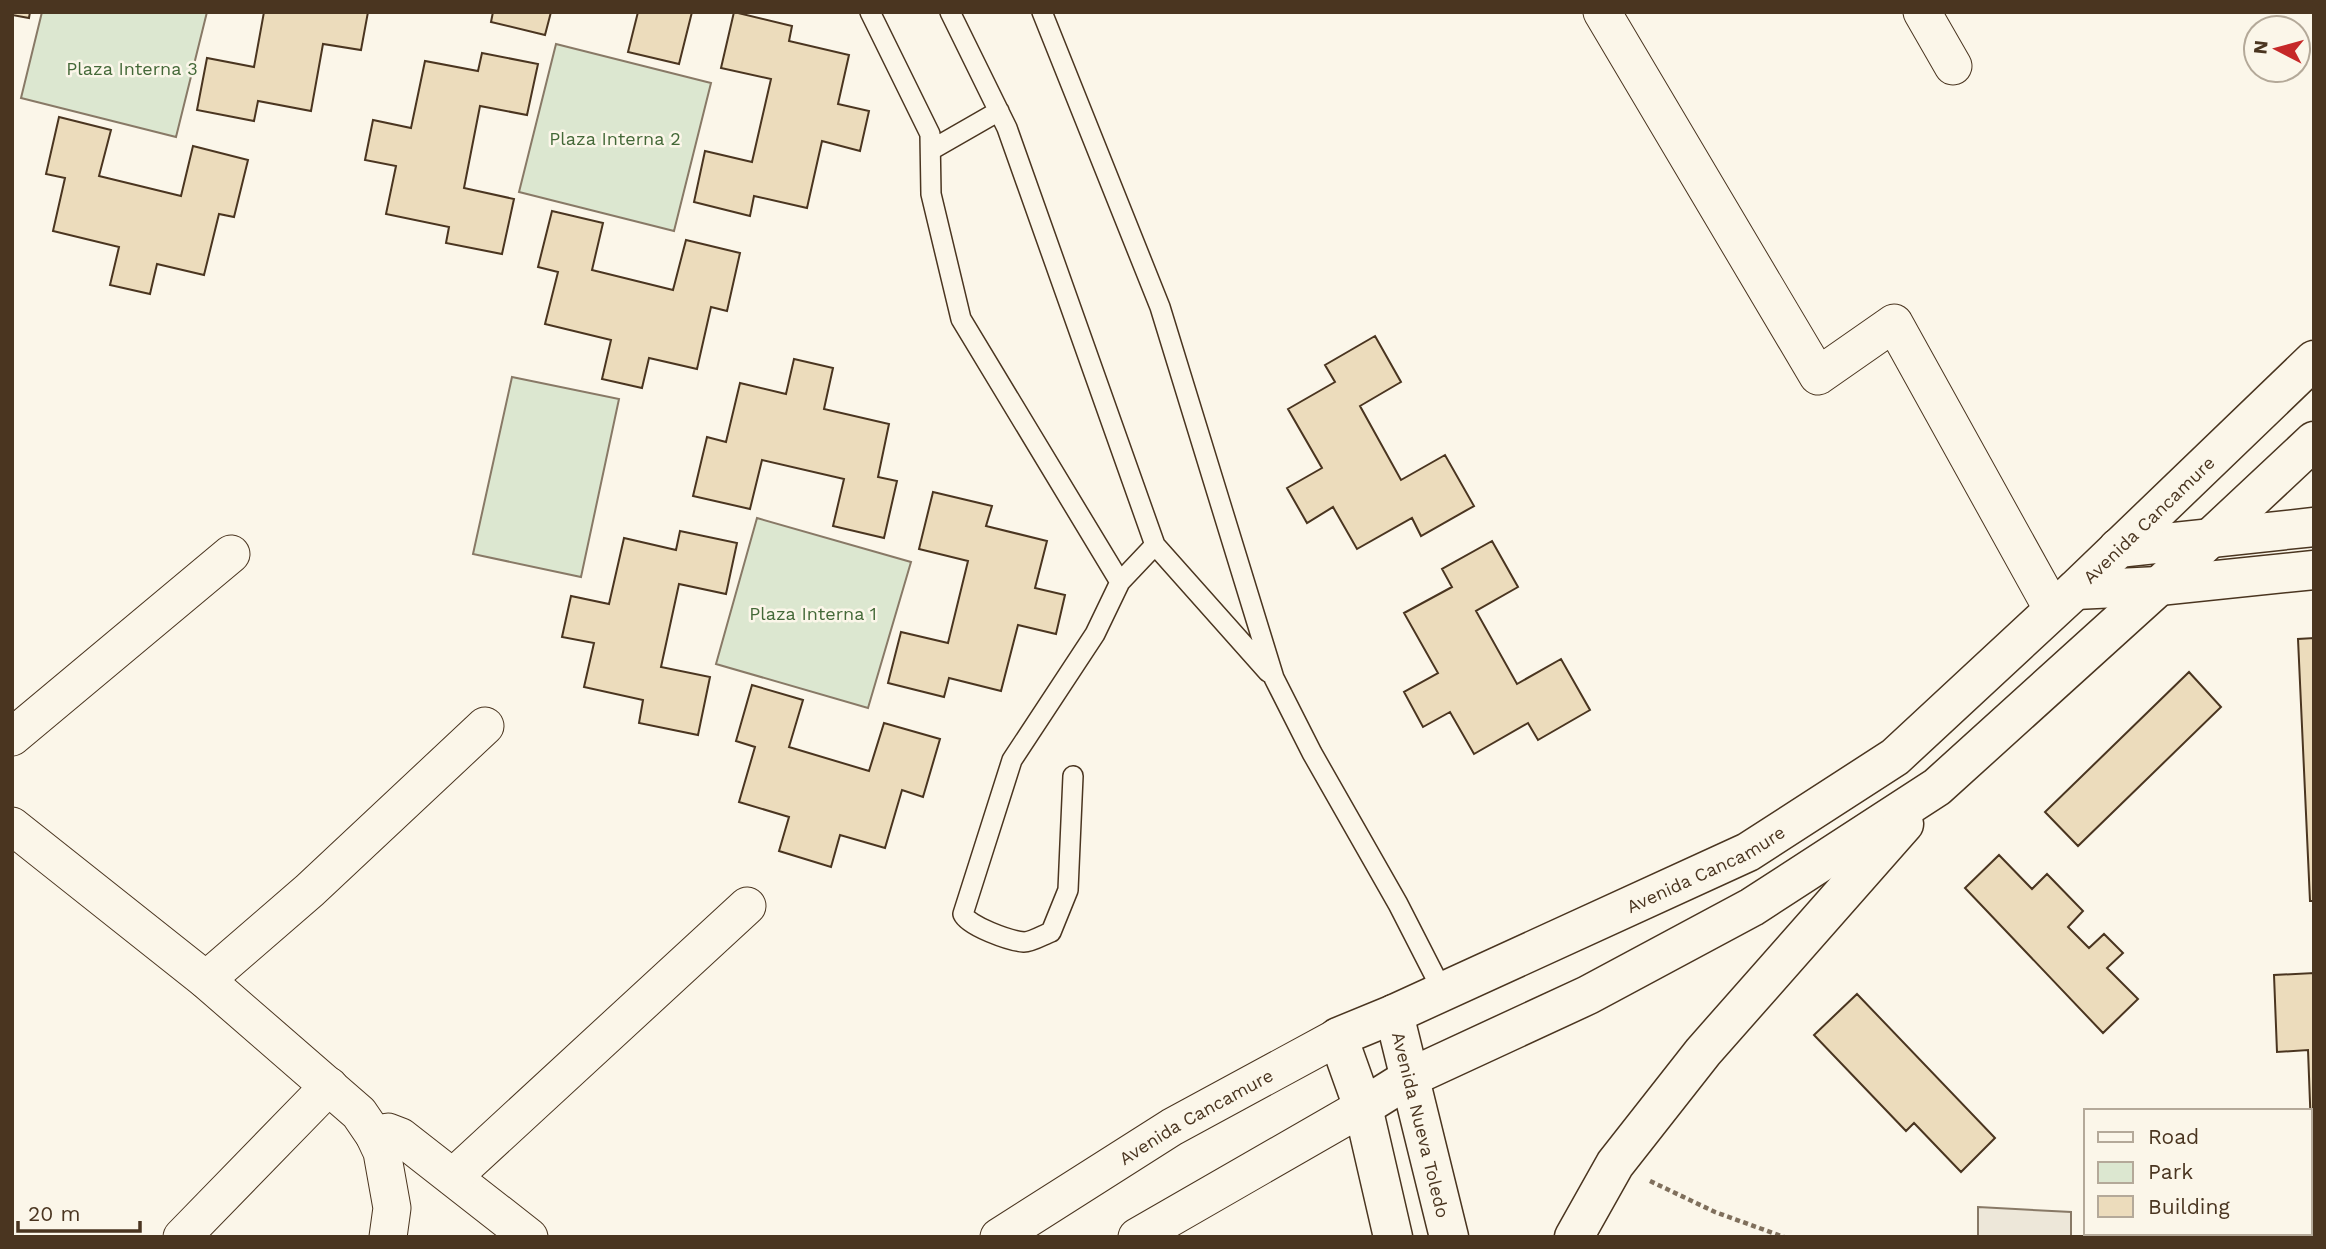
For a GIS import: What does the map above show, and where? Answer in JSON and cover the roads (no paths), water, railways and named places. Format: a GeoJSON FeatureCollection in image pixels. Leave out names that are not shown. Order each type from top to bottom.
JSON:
{"type":"FeatureCollection","features":[{"type":"Feature","properties":{"kind":"main road","name":"Avenida Cancamure"},"geometry":{"type":"LineString","coordinates":[[1338,1037],[1443,992],[1748,852],[1895,757],[2064,600],[2314,360]]}},
{"type":"Feature","properties":{"kind":"main road"},"geometry":{"type":"LineString","coordinates":[[1574,1237],[1615,1164],[1703,1052],[1937,787],[2314,441]]}},
{"type":"Feature","properties":{"kind":"main road"},"geometry":{"type":"LineString","coordinates":[[2118,548],[2314,527]]}},
{"type":"Feature","properties":{"kind":"main road"},"geometry":{"type":"LineString","coordinates":[[2064,600],[2159,586],[2314,570]]}},
{"type":"Feature","properties":{"kind":"main road"},"geometry":{"type":"LineString","coordinates":[[1363,1107],[1411,1077],[1588,995],[1752,907],[1937,787]]}},
{"type":"Feature","properties":{"kind":"main road","name":"Avenida Nueva Toledo"},"geometry":{"type":"LineString","coordinates":[[1394,1014],[1448,1237]]}},
{"type":"Feature","properties":{"kind":"main road"},"geometry":{"type":"LineString","coordinates":[[1338,1037],[1363,1107],[1393,1237]]}},
{"type":"Feature","properties":{"kind":"street"},"geometry":{"type":"LineString","coordinates":[[1602,12],[1818,376],[1894,323],[2064,600]]}},
{"type":"Feature","properties":{"kind":"street"},"geometry":{"type":"LineString","coordinates":[[1922,12],[1953,66]]}},
{"type":"Feature","properties":{"kind":"street"},"geometry":{"type":"LineString","coordinates":[[12,737],[231,554]]}},
{"type":"Feature","properties":{"kind":"street"},"geometry":{"type":"LineString","coordinates":[[206,980],[310,890],[485,726]]}},
{"type":"Feature","properties":{"kind":"street"},"geometry":{"type":"LineString","coordinates":[[12,826],[206,980],[359,1113],[382,1152],[392,1208],[388,1237]]}},
{"type":"Feature","properties":{"kind":"street"},"geometry":{"type":"LineString","coordinates":[[453,1177],[747,906]]}},
{"type":"Feature","properties":{"kind":"street","name":"Avenida Cancamure"},"geometry":{"type":"LineString","coordinates":[[999,1237],[1172,1127],[1338,1037]]}},
{"type":"Feature","properties":{"kind":"street"},"geometry":{"type":"LineString","coordinates":[[182,1237],[329,1086]]}},
{"type":"Feature","properties":{"kind":"street"},"geometry":{"type":"LineString","coordinates":[[1137,1237],[1363,1107]]}},
{"type":"Feature","properties":{"kind":"street"},"geometry":{"type":"LineString","coordinates":[[374,1135],[388,1132],[401,1137],[529,1237]]}},
{"type":"Feature","properties":{"kind":"lane"},"geometry":{"type":"LineString","coordinates":[[870,12],[930,134],[931,194],[961,319],[1120,582]]}},
{"type":"Feature","properties":{"kind":"lane"},"geometry":{"type":"LineString","coordinates":[[950,12],[999,111],[1155,545],[1274,678]]}},
{"type":"Feature","properties":{"kind":"lane"},"geometry":{"type":"LineString","coordinates":[[1042,12],[1160,307],[1274,678],[1443,992]]}},
{"type":"Feature","properties":{"kind":"lane"},"geometry":{"type":"LineString","coordinates":[[930,150],[999,111]]}},
{"type":"Feature","properties":{"kind":"lane"},"geometry":{"type":"LineString","coordinates":[[1073,776],[1068,890],[1051,932],[1025,942],[982,929],[966,921],[962,914],[1012,760],[1095,635],[1120,582],[1155,545]]}},
{"type":"Feature","properties":{"kind":"park label","name":"Plaza Interna 3"},"geometry":{"type":"Point","coordinates":[132,68]}},
{"type":"Feature","properties":{"kind":"park label","name":"Plaza Interna 2"},"geometry":{"type":"Point","coordinates":[615,138]}},
{"type":"Feature","properties":{"kind":"park label","name":"Plaza Interna 1"},"geometry":{"type":"Point","coordinates":[813,613]}}]}
